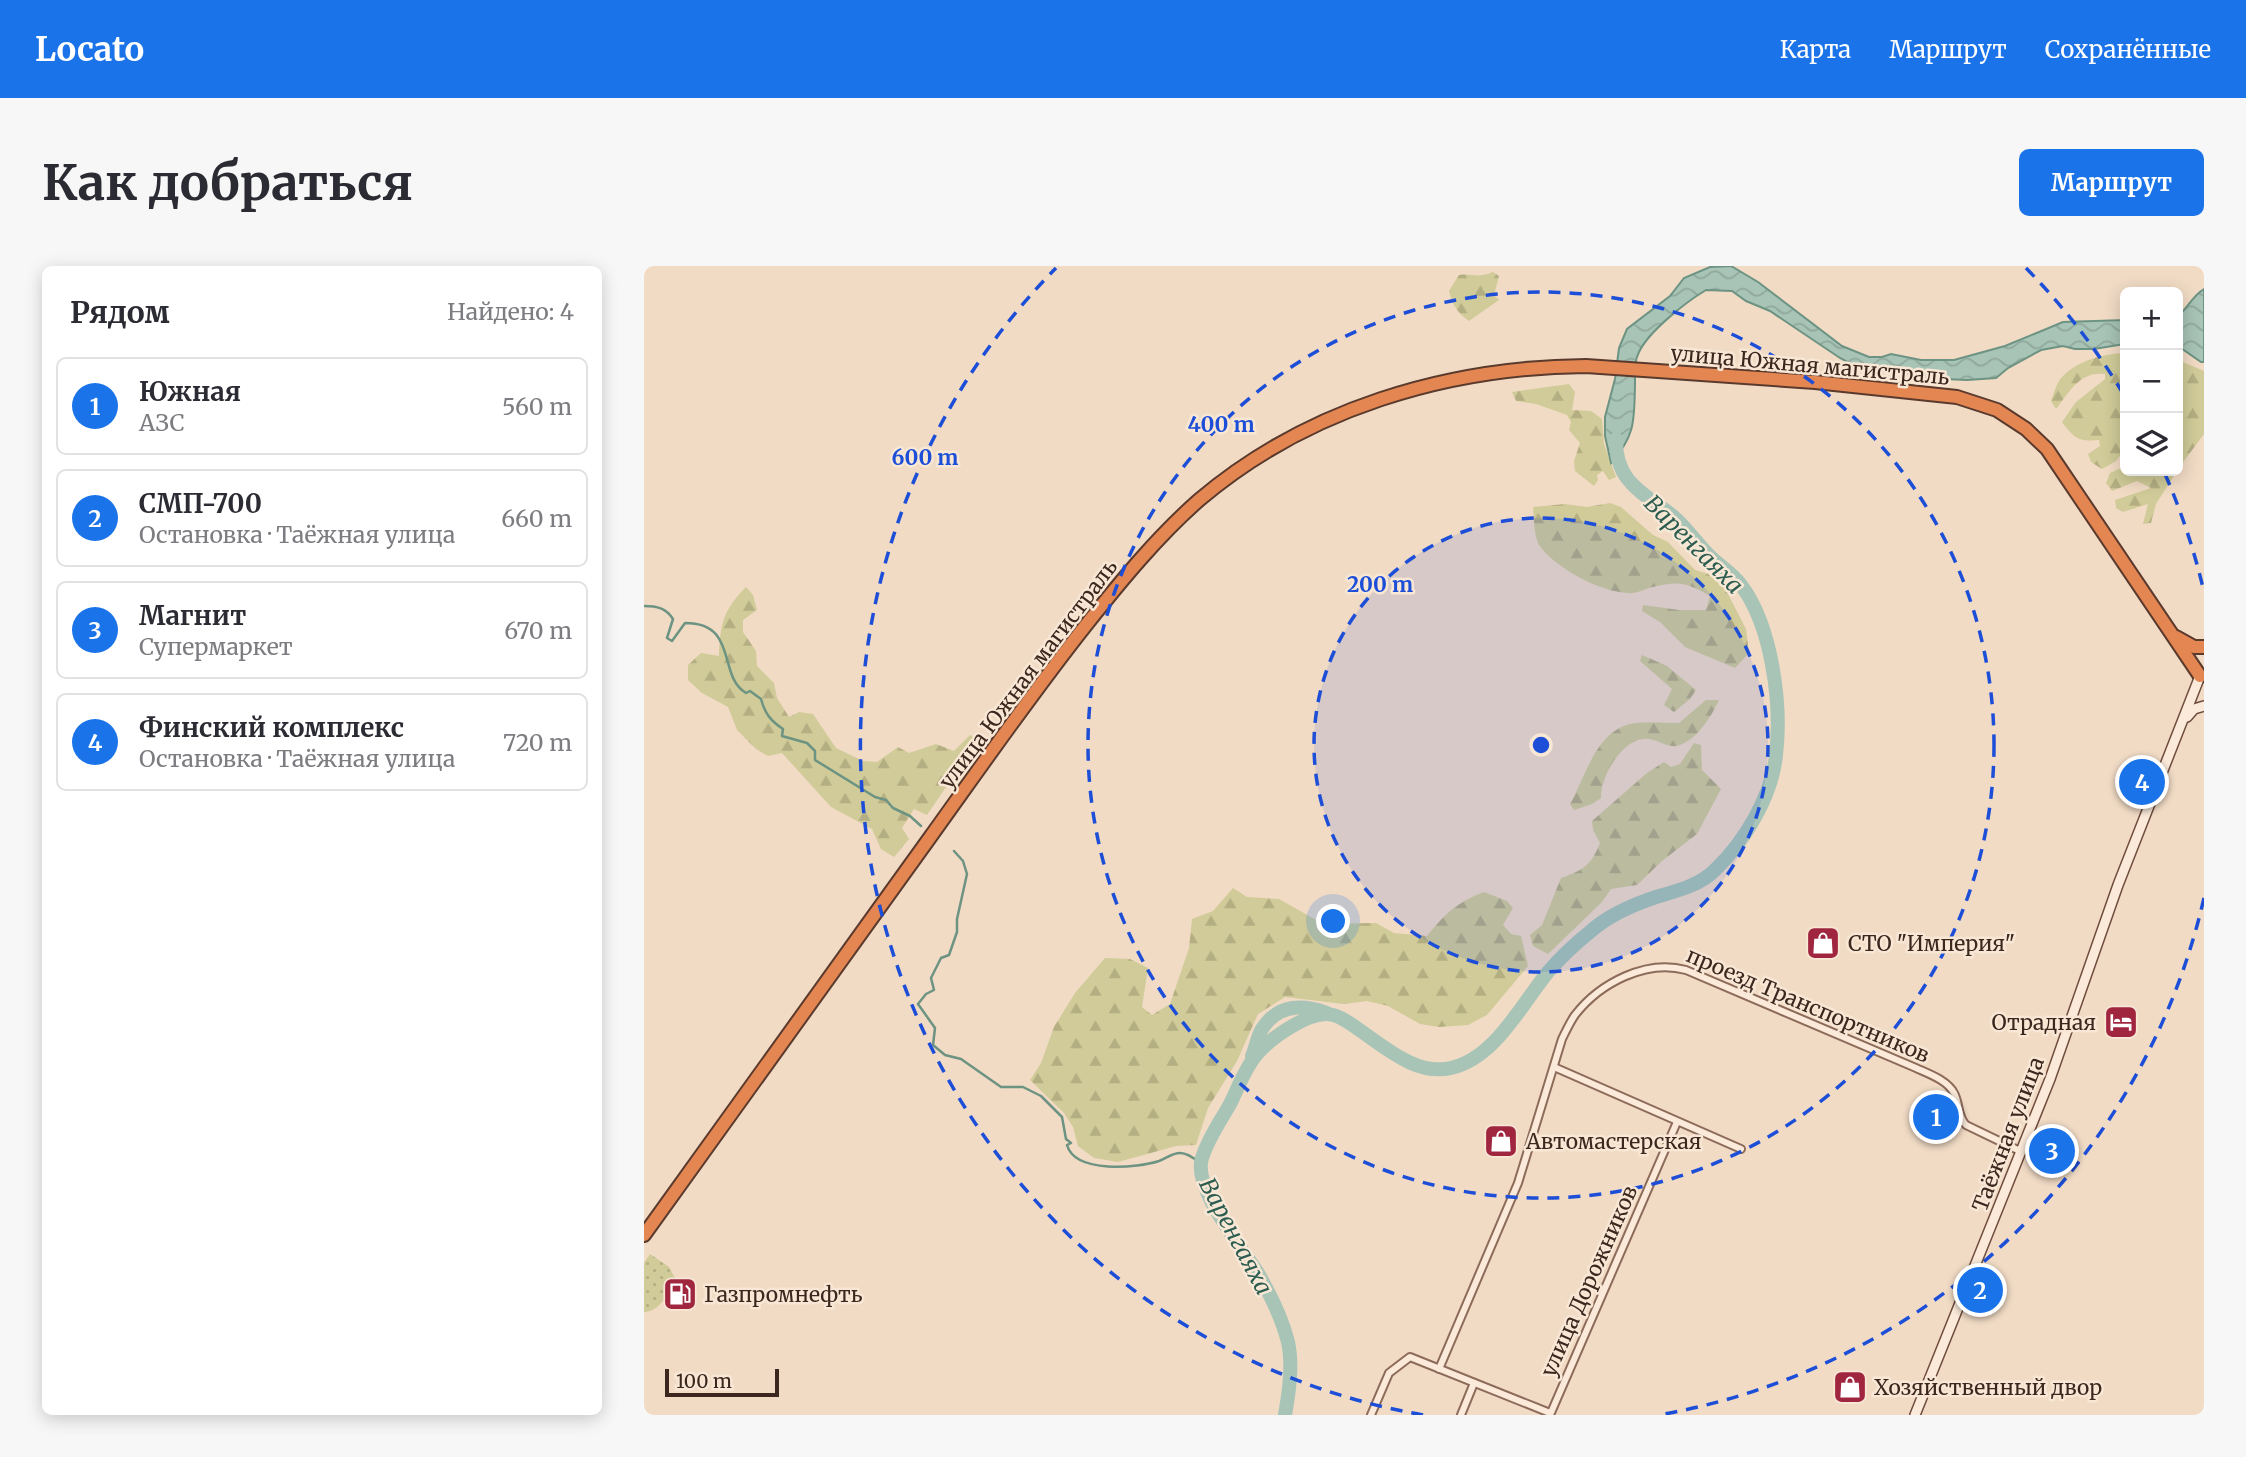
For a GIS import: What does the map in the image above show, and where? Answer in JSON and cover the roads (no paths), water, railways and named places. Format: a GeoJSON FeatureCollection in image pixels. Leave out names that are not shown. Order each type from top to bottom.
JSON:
{"type":"FeatureCollection","features":[{"type":"Feature","properties":{"kind":"highway","name":"улица Южная магистраль"},"geometry":{"type":"LineString","coordinates":[[644,1235],[1051,670],[1141,558],[1200,500],[1231,476],[1298,434],[1367,403],[1431,385],[1544,367],[1606,367],[1659,371],[1919,391],[1973,400],[1997,410],[2026,429],[2056,461],[2170,633],[2203,675]]}},
{"type":"Feature","properties":{"kind":"highway"},"geometry":{"type":"LineString","coordinates":[[2170,633],[2188,645],[2204,647]]}},
{"type":"Feature","properties":{"kind":"street","name":"Таёжная улица"},"geometry":{"type":"LineString","coordinates":[[1915,1415],[2062,1050],[2118,886],[2178,730],[2203,675]]}},
{"type":"Feature","properties":{"kind":"street"},"geometry":{"type":"LineString","coordinates":[[2178,730],[2194,709],[2204,706]]}},
{"type":"Feature","properties":{"kind":"street","name":"проезд Транспортников"},"geometry":{"type":"LineString","coordinates":[[1439,1369],[1518,1183],[1562,1039],[1574,1017],[1605,987],[1643,970],[1675,967],[1698,974],[1931,1075],[1955,1094],[1960,1115],[1966,1125],[2022,1152]]}},
{"type":"Feature","properties":{"kind":"street"},"geometry":{"type":"LineString","coordinates":[[1554,1067],[1741,1149]]}},
{"type":"Feature","properties":{"kind":"street","name":"улица Дорожников"},"geometry":{"type":"LineString","coordinates":[[1550,1414],[1678,1122]]}},
{"type":"Feature","properties":{"kind":"street"},"geometry":{"type":"LineString","coordinates":[[1371,1415],[1389,1373],[1410,1357],[1550,1414]]}},
{"type":"Feature","properties":{"kind":"street"},"geometry":{"type":"LineString","coordinates":[[1461,1415],[1474,1383]]}},
{"type":"Feature","properties":{"kind":"water"},"geometry":{"type":"Polygon","coordinates":[[[1731,266],[1758,282],[1842,346],[1869,357],[1891,354],[1921,360],[1954,360],[2005,346],[2063,322],[2120,320],[2120,345],[2094,349],[2063,346],[2041,350],[2008,368],[1996,378],[1921,378],[1903,372],[1857,367],[1770,311],[1746,301],[1732,291],[1706,290],[1659,326],[1639,352],[1635,367],[1632,426],[1625,444],[1611,463],[1605,436],[1605,417],[1615,379],[1619,348],[1627,329],[1670,296],[1684,278],[1710,267],[1731,266]]]}},
{"type":"Feature","properties":{"kind":"water"},"geometry":{"type":"Polygon","coordinates":[[[2204,289],[2204,362],[2183,349],[2183,311],[2204,289]]]}},
{"type":"Feature","properties":{"kind":"waterway","name":"Варенгаяха"},"geometry":{"type":"LineString","coordinates":[[1285,1415],[1290,1360],[1283,1324],[1259,1275],[1211,1202],[1201,1171],[1207,1144],[1252,1060],[1263,1047],[1292,1026],[1324,1014],[1343,1019],[1413,1064],[1438,1069],[1467,1062],[1494,1042],[1553,966],[1598,925],[1630,907],[1695,884],[1709,876],[1737,846],[1755,817],[1769,786],[1776,755],[1776,690],[1767,643],[1752,602],[1735,578],[1709,555],[1674,517],[1633,486],[1620,466],[1616,439]]}},
{"type":"Feature","properties":{"kind":"waterway"},"geometry":{"type":"LineString","coordinates":[[644,606],[661,608],[670,615],[673,619],[667,638],[672,641],[685,623],[702,625],[713,632],[725,652],[737,685],[746,693],[750,691],[761,699],[769,717],[783,729],[782,736],[807,743],[815,751],[815,760],[875,797],[886,800],[893,808],[910,816],[921,826]]}},
{"type":"Feature","properties":{"kind":"waterway"},"geometry":{"type":"LineString","coordinates":[[954,851],[963,861],[967,874],[957,919],[957,932],[949,955],[941,958],[931,978],[934,990],[926,994],[918,1004],[935,1028],[933,1045],[945,1055],[961,1059],[1001,1087],[1023,1087],[1041,1096],[1062,1117],[1066,1139],[1071,1143],[1067,1145],[1072,1154],[1082,1161],[1094,1165],[1137,1166],[1180,1153],[1200,1163]]}},
{"type":"Feature","properties":{"kind":"waterway"},"geometry":{"type":"LineString","coordinates":[[1252,1056],[1262,1029],[1275,1015],[1291,1008],[1309,1008],[1327,1013]]}},
{"type":"Feature","properties":{"kind":"place","name":"Финский комплекс"},"geometry":{"type":"Point","coordinates":[2142,782]}},
{"type":"Feature","properties":{"kind":"place","name":"СТО \"Империя\""},"geometry":{"type":"Point","coordinates":[1823,943]}},
{"type":"Feature","properties":{"kind":"place","name":"Отрадная"},"geometry":{"type":"Point","coordinates":[2121,1022]}},
{"type":"Feature","properties":{"kind":"place","name":"Южная"},"geometry":{"type":"Point","coordinates":[1936,1117]}},
{"type":"Feature","properties":{"kind":"place","name":"Автомастерская"},"geometry":{"type":"Point","coordinates":[1501,1141]}},
{"type":"Feature","properties":{"kind":"place","name":"Магнит"},"geometry":{"type":"Point","coordinates":[2052,1151]}},
{"type":"Feature","properties":{"kind":"place","name":"СМП-700"},"geometry":{"type":"Point","coordinates":[1980,1290]}},
{"type":"Feature","properties":{"kind":"place","name":"Газпромнефть"},"geometry":{"type":"Point","coordinates":[680,1294]}},
{"type":"Feature","properties":{"kind":"place","name":"Хозяйственный двор"},"geometry":{"type":"Point","coordinates":[1850,1387]}}]}
